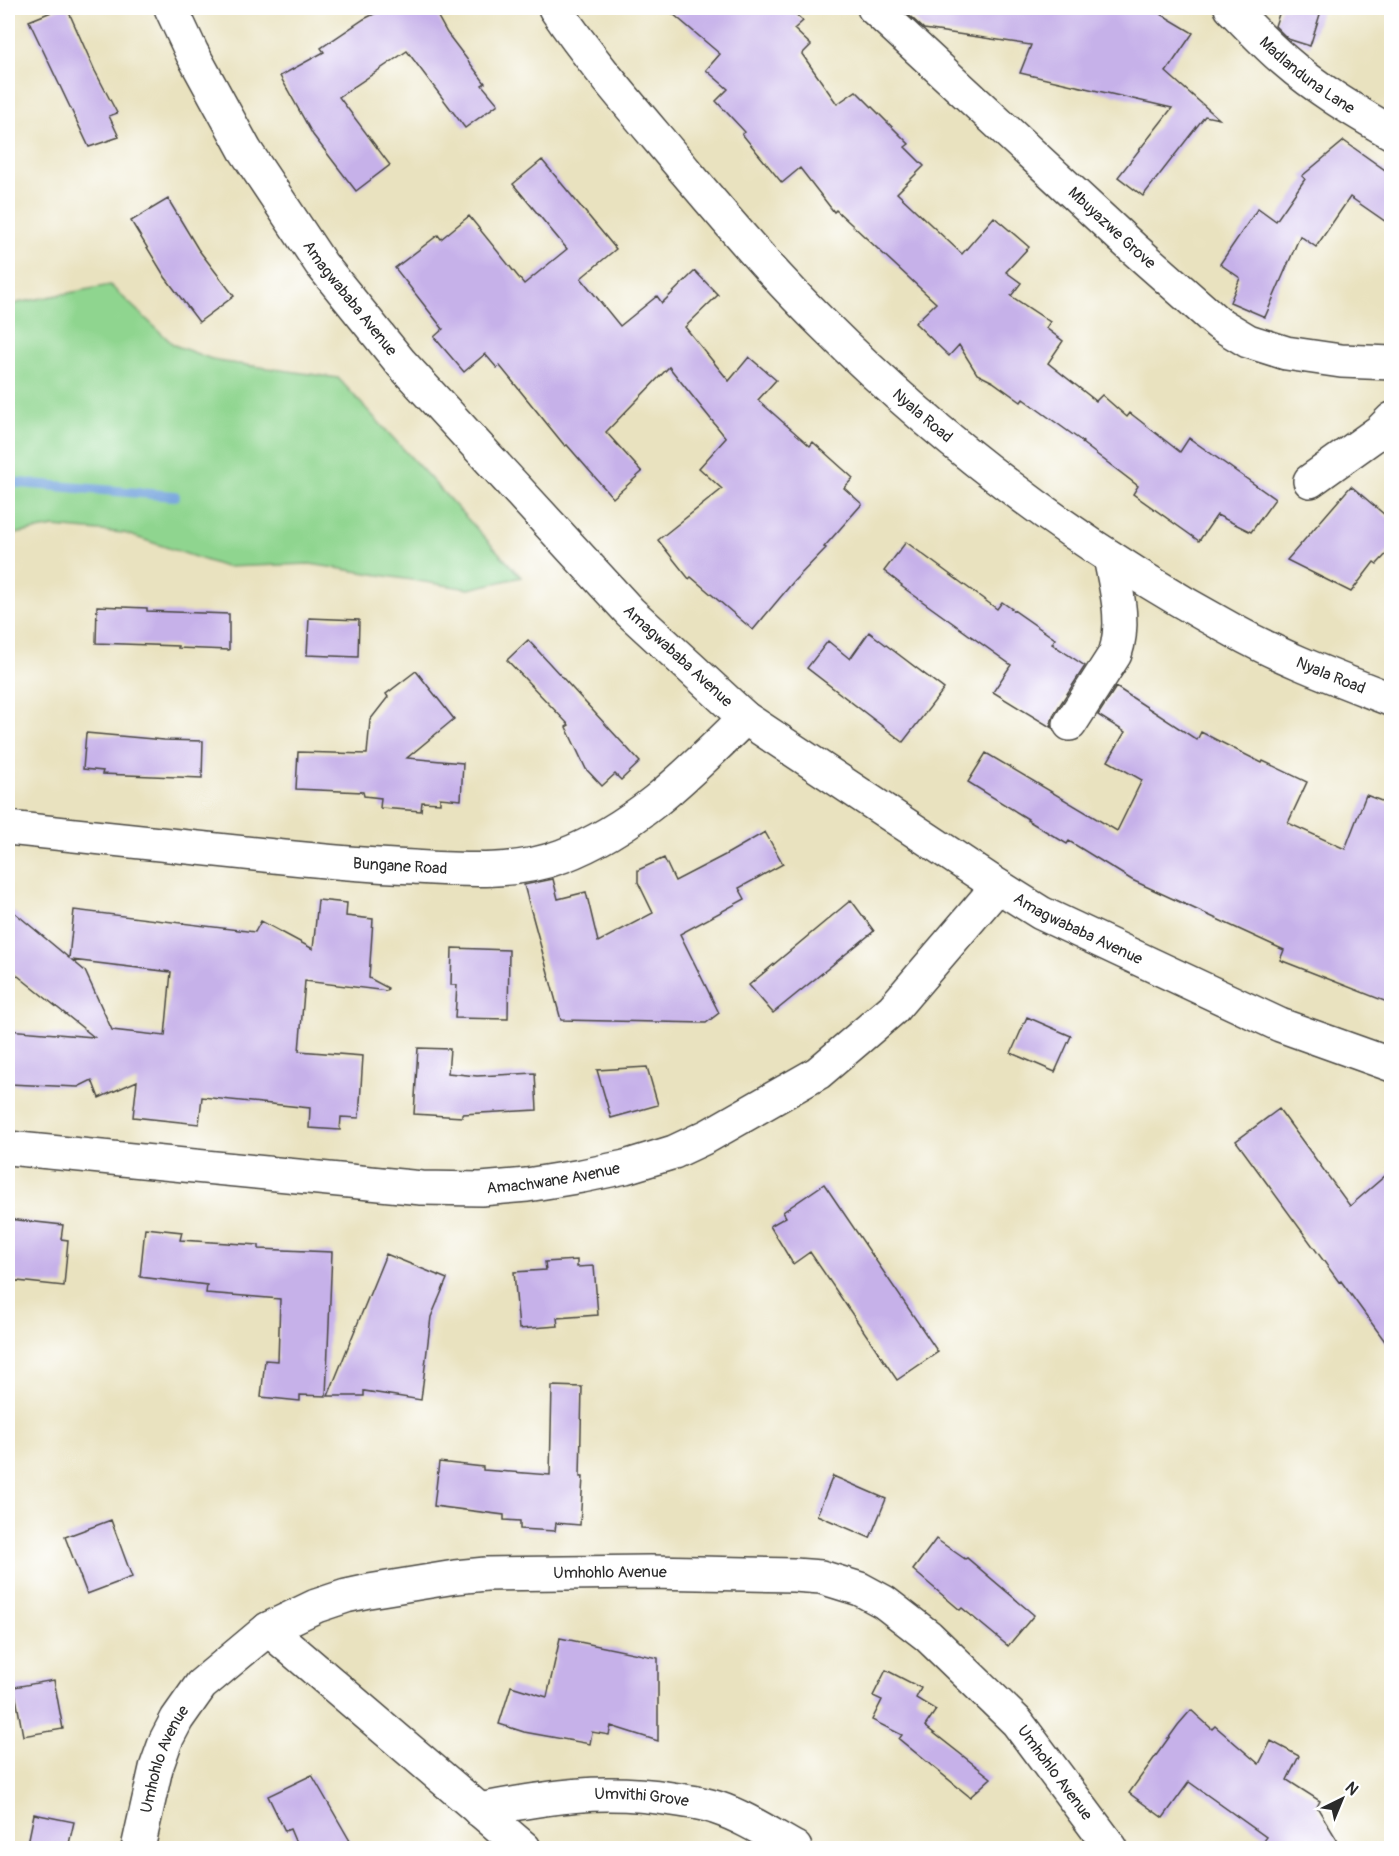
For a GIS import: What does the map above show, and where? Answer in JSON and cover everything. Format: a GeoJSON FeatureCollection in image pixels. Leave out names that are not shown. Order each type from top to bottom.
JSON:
{"type":"FeatureCollection","features":[{"type":"Feature","properties":{"kind":"street","name":"Amagwababa Avenue"},"geometry":{"type":"LineString","coordinates":[[171,8],[192,53],[245,150],[321,264],[400,363],[630,612],[745,718],[1041,913],[1280,1025],[1392,1065]]}},
{"type":"Feature","properties":{"kind":"street","name":"Nyala Road"},"geometry":{"type":"LineString","coordinates":[[555,8],[604,74],[789,290],[867,367],[944,436],[1003,483],[1154,585],[1236,632],[1297,662],[1392,700]]}},
{"type":"Feature","properties":{"kind":"street","name":"Mbuyazwe Grove"},"geometry":{"type":"LineString","coordinates":[[874,8],[1133,248],[1218,323],[1248,341],[1286,353],[1341,361],[1392,363]]}},
{"type":"Feature","properties":{"kind":"street","name":"Madlanduna Lane"},"geometry":{"type":"LineString","coordinates":[[1231,8],[1277,53],[1310,81],[1392,133]]}},
{"type":"Feature","properties":{"kind":"street"},"geometry":{"type":"LineString","coordinates":[[1310,481],[1380,431],[1392,419]]}},
{"type":"Feature","properties":{"kind":"street"},"geometry":{"type":"LineString","coordinates":[[1070,724],[1115,654],[1119,644],[1121,620],[1110,557]]}},
{"type":"Feature","properties":{"kind":"street","name":"Bungane Road"},"geometry":{"type":"LineString","coordinates":[[8,828],[343,863],[474,871],[539,864],[594,842],[639,814],[694,768],[745,718]]}},
{"type":"Feature","properties":{"kind":"street","name":"Amachwane Avenue"},"geometry":{"type":"LineString","coordinates":[[8,1148],[422,1188],[481,1189],[527,1185],[625,1167],[674,1152],[708,1136],[818,1073],[893,1009],[998,886]]}},
{"type":"Feature","properties":{"kind":"street","name":"Umhohlo Avenue"},"geometry":{"type":"LineString","coordinates":[[138,1848],[156,1768],[166,1740],[177,1719],[201,1685],[268,1629],[316,1606],[346,1596],[455,1577],[650,1572],[821,1576],[860,1589],[884,1602],[928,1636],[1017,1722],[1111,1848]]}},
{"type":"Feature","properties":{"kind":"street"},"geometry":{"type":"LineString","coordinates":[[268,1629],[524,1848]]}},
{"type":"Feature","properties":{"kind":"street","name":"Umvithi Grove"},"geometry":{"type":"LineString","coordinates":[[479,1810],[572,1795],[607,1793],[644,1795],[716,1807],[795,1848]]}},
{"type":"Feature","properties":{"kind":"green space"},"geometry":{"type":"Polygon","coordinates":[[[110,285],[174,345],[217,361],[338,378],[521,577],[469,589],[310,564],[225,567],[124,533],[54,527],[8,535],[8,308],[17,303],[110,285]]]}},
{"type":"Feature","properties":{"kind":"building"},"geometry":{"type":"Polygon","coordinates":[[[61,8],[67,8],[95,71],[117,113],[109,116],[119,137],[89,147],[29,21],[61,8]]]}},
{"type":"Feature","properties":{"kind":"building"},"geometry":{"type":"Polygon","coordinates":[[[386,8],[433,8],[447,33],[485,83],[482,85],[498,104],[465,128],[407,51],[339,97],[390,165],[356,191],[313,135],[280,76],[324,52],[321,48],[364,19],[386,8]]]}},
{"type":"Feature","properties":{"kind":"building"},"geometry":{"type":"Polygon","coordinates":[[[666,8],[789,8],[803,21],[794,29],[811,45],[802,54],[837,104],[856,91],[909,144],[905,147],[924,166],[897,193],[962,254],[994,217],[1029,247],[1006,272],[1021,283],[1011,296],[1050,322],[1046,328],[1063,341],[1048,363],[1096,401],[1102,395],[1127,417],[1130,413],[1180,452],[1189,438],[1275,499],[1251,532],[1217,515],[1199,541],[1133,494],[1138,486],[1083,442],[1023,399],[1021,402],[993,382],[977,374],[959,345],[949,356],[915,323],[936,303],[836,210],[834,212],[800,168],[782,183],[742,134],[745,132],[716,101],[728,89],[706,70],[720,54],[666,8]]]}},
{"type":"Feature","properties":{"kind":"building"},"geometry":{"type":"Polygon","coordinates":[[[901,8],[1151,8],[1193,33],[1166,72],[1219,119],[1205,116],[1143,196],[1118,177],[1172,108],[1020,73],[1031,45],[924,29],[901,8]]]}},
{"type":"Feature","properties":{"kind":"building"},"geometry":{"type":"Polygon","coordinates":[[[1281,8],[1322,8],[1310,46],[1288,39],[1275,26],[1281,8]]]}},
{"type":"Feature","properties":{"kind":"building"},"geometry":{"type":"Polygon","coordinates":[[[1344,141],[1392,175],[1392,226],[1350,197],[1316,247],[1300,236],[1265,317],[1230,302],[1240,278],[1220,264],[1258,208],[1276,221],[1305,179],[1302,176],[1344,141]]]}},
{"type":"Feature","properties":{"kind":"building"},"geometry":{"type":"Polygon","coordinates":[[[542,160],[616,249],[581,278],[620,326],[657,296],[662,303],[695,271],[718,295],[685,327],[729,381],[749,357],[776,380],[758,400],[810,446],[813,442],[853,478],[844,488],[862,504],[753,630],[691,577],[689,579],[658,540],[722,489],[699,468],[726,438],[669,367],[606,432],[642,472],[613,498],[567,445],[565,446],[500,366],[497,368],[485,354],[464,372],[434,337],[443,329],[395,268],[438,235],[441,239],[469,216],[524,284],[567,249],[513,184],[542,160]]]}},
{"type":"Feature","properties":{"kind":"building"},"geometry":{"type":"Polygon","coordinates":[[[168,199],[198,249],[234,296],[199,322],[165,277],[131,221],[168,199]]]}},
{"type":"Feature","properties":{"kind":"building"},"geometry":{"type":"Polygon","coordinates":[[[1351,486],[1392,521],[1392,548],[1377,564],[1374,562],[1351,592],[1287,560],[1351,486]]]}},
{"type":"Feature","properties":{"kind":"building"},"geometry":{"type":"Polygon","coordinates":[[[906,542],[997,609],[1002,602],[1055,639],[1052,644],[1085,666],[1054,714],[1052,728],[993,692],[1011,665],[901,586],[884,571],[906,542]]]}},
{"type":"Feature","properties":{"kind":"building"},"geometry":{"type":"Polygon","coordinates":[[[97,606],[147,608],[147,611],[229,614],[229,650],[96,643],[97,606]]]}},
{"type":"Feature","properties":{"kind":"building"},"geometry":{"type":"Polygon","coordinates":[[[309,618],[359,620],[358,657],[307,655],[309,618]]]}},
{"type":"Feature","properties":{"kind":"building"},"geometry":{"type":"Polygon","coordinates":[[[869,632],[944,689],[903,742],[807,668],[828,641],[850,659],[869,632]]]}},
{"type":"Feature","properties":{"kind":"building"},"geometry":{"type":"Polygon","coordinates":[[[528,640],[640,762],[621,780],[615,774],[602,786],[586,769],[566,727],[569,725],[507,660],[528,640]]]}},
{"type":"Feature","properties":{"kind":"building"},"geometry":{"type":"Polygon","coordinates":[[[416,671],[454,719],[407,758],[463,763],[461,800],[440,798],[440,803],[422,802],[421,811],[380,808],[381,798],[364,796],[363,792],[296,789],[298,752],[367,754],[370,720],[388,697],[386,694],[416,671]]]}},
{"type":"Feature","properties":{"kind":"building"},"geometry":{"type":"Polygon","coordinates":[[[1116,687],[1197,740],[1201,732],[1262,763],[1263,761],[1307,782],[1288,823],[1345,849],[1366,795],[1392,805],[1392,1004],[1280,960],[1284,950],[1132,880],[1069,841],[1067,844],[968,782],[986,753],[1117,831],[1142,780],[1108,761],[1125,732],[1098,715],[1116,687]]]}},
{"type":"Feature","properties":{"kind":"building"},"geometry":{"type":"Polygon","coordinates":[[[86,733],[203,741],[202,778],[102,774],[103,771],[83,769],[86,733]]]}},
{"type":"Feature","properties":{"kind":"building"},"geometry":{"type":"Polygon","coordinates":[[[765,832],[783,864],[739,888],[745,899],[680,934],[719,1013],[706,1023],[561,1020],[524,885],[553,879],[558,899],[586,892],[598,942],[653,913],[638,882],[638,870],[664,858],[675,881],[765,832]]]}},
{"type":"Feature","properties":{"kind":"building"},"geometry":{"type":"Polygon","coordinates":[[[318,900],[347,903],[346,916],[373,919],[369,978],[388,988],[387,991],[305,981],[299,1051],[363,1056],[359,1118],[341,1117],[340,1130],[309,1128],[310,1108],[202,1097],[199,1124],[133,1117],[137,1081],[99,1098],[92,1080],[78,1087],[8,1084],[8,1030],[94,1037],[8,968],[8,907],[69,958],[74,910],[255,932],[261,921],[313,949],[318,900]],[[72,960],[85,971],[112,1030],[165,1036],[171,972],[72,960]]]}},
{"type":"Feature","properties":{"kind":"building"},"geometry":{"type":"Polygon","coordinates":[[[851,900],[874,931],[773,1013],[749,985],[851,900]]]}},
{"type":"Feature","properties":{"kind":"building"},"geometry":{"type":"Polygon","coordinates":[[[452,948],[509,950],[508,1019],[455,1018],[457,985],[451,985],[452,948]]]}},
{"type":"Feature","properties":{"kind":"building"},"geometry":{"type":"Polygon","coordinates":[[[1027,1017],[1071,1036],[1055,1072],[1011,1053],[1027,1017]]]}},
{"type":"Feature","properties":{"kind":"building"},"geometry":{"type":"Polygon","coordinates":[[[418,1048],[450,1049],[448,1073],[477,1076],[535,1073],[537,1110],[462,1114],[462,1117],[414,1114],[418,1048]]]}},
{"type":"Feature","properties":{"kind":"building"},"geometry":{"type":"Polygon","coordinates":[[[647,1067],[658,1105],[611,1118],[597,1070],[647,1067]]]}},
{"type":"Feature","properties":{"kind":"building"},"geometry":{"type":"Polygon","coordinates":[[[1279,1109],[1350,1206],[1392,1170],[1392,1351],[1236,1141],[1279,1109]]]}},
{"type":"Feature","properties":{"kind":"building"},"geometry":{"type":"Polygon","coordinates":[[[824,1184],[938,1352],[897,1380],[810,1252],[793,1264],[770,1226],[786,1217],[783,1212],[824,1184]]]}},
{"type":"Feature","properties":{"kind":"building"},"geometry":{"type":"Polygon","coordinates":[[[8,1219],[63,1225],[61,1239],[68,1240],[64,1286],[8,1280],[8,1219]]]}},
{"type":"Feature","properties":{"kind":"building"},"geometry":{"type":"Polygon","coordinates":[[[145,1228],[182,1232],[180,1240],[259,1245],[259,1249],[332,1252],[326,1396],[300,1395],[300,1401],[261,1397],[265,1360],[278,1361],[280,1299],[206,1293],[207,1285],[140,1277],[145,1228]]]}},
{"type":"Feature","properties":{"kind":"building"},"geometry":{"type":"Polygon","coordinates":[[[386,1254],[447,1279],[431,1317],[421,1400],[364,1391],[364,1396],[328,1396],[386,1254]]]}},
{"type":"Feature","properties":{"kind":"building"},"geometry":{"type":"Polygon","coordinates":[[[577,1260],[577,1267],[594,1266],[598,1315],[557,1318],[558,1326],[519,1329],[514,1272],[546,1270],[545,1262],[577,1260]]]}},
{"type":"Feature","properties":{"kind":"building"},"geometry":{"type":"Polygon","coordinates":[[[552,1386],[582,1387],[580,1477],[583,1477],[580,1525],[556,1523],[555,1531],[520,1529],[520,1521],[504,1520],[504,1515],[434,1506],[439,1462],[483,1467],[483,1470],[550,1475],[552,1386]]]}},
{"type":"Feature","properties":{"kind":"building"},"geometry":{"type":"Polygon","coordinates":[[[833,1476],[886,1499],[870,1538],[817,1515],[833,1476]]]}},
{"type":"Feature","properties":{"kind":"building"},"geometry":{"type":"Polygon","coordinates":[[[111,1520],[132,1577],[87,1594],[65,1537],[111,1520]]]}},
{"type":"Feature","properties":{"kind":"building"},"geometry":{"type":"Polygon","coordinates":[[[936,1539],[965,1559],[967,1558],[1034,1615],[1008,1646],[962,1608],[960,1610],[913,1570],[936,1539]]]}},
{"type":"Feature","properties":{"kind":"building"},"geometry":{"type":"Polygon","coordinates":[[[560,1638],[658,1658],[658,1741],[611,1726],[609,1735],[592,1732],[590,1744],[524,1732],[499,1724],[511,1686],[547,1697],[560,1638]]]}},
{"type":"Feature","properties":{"kind":"building"},"geometry":{"type":"Polygon","coordinates":[[[886,1670],[921,1688],[916,1698],[936,1710],[925,1726],[991,1778],[970,1797],[899,1739],[902,1735],[872,1720],[882,1700],[873,1696],[886,1670]]]}},
{"type":"Feature","properties":{"kind":"building"},"geometry":{"type":"Polygon","coordinates":[[[54,1680],[63,1729],[23,1736],[14,1687],[54,1680]]]}},
{"type":"Feature","properties":{"kind":"building"},"geometry":{"type":"Polygon","coordinates":[[[1191,1710],[1212,1729],[1215,1726],[1259,1764],[1271,1741],[1299,1756],[1287,1780],[1320,1801],[1317,1807],[1342,1848],[1258,1848],[1266,1837],[1189,1782],[1163,1818],[1129,1793],[1191,1710]]]}},
{"type":"Feature","properties":{"kind":"building"},"geometry":{"type":"Polygon","coordinates":[[[312,1775],[354,1848],[298,1848],[290,1829],[285,1831],[268,1796],[312,1775]]]}},
{"type":"Feature","properties":{"kind":"building"},"geometry":{"type":"Polygon","coordinates":[[[34,1814],[74,1822],[68,1848],[27,1848],[34,1814]]]}},
{"type":"Feature","properties":{"kind":"waterway"},"geometry":{"type":"LineString","coordinates":[[8,482],[175,496]]}}]}
